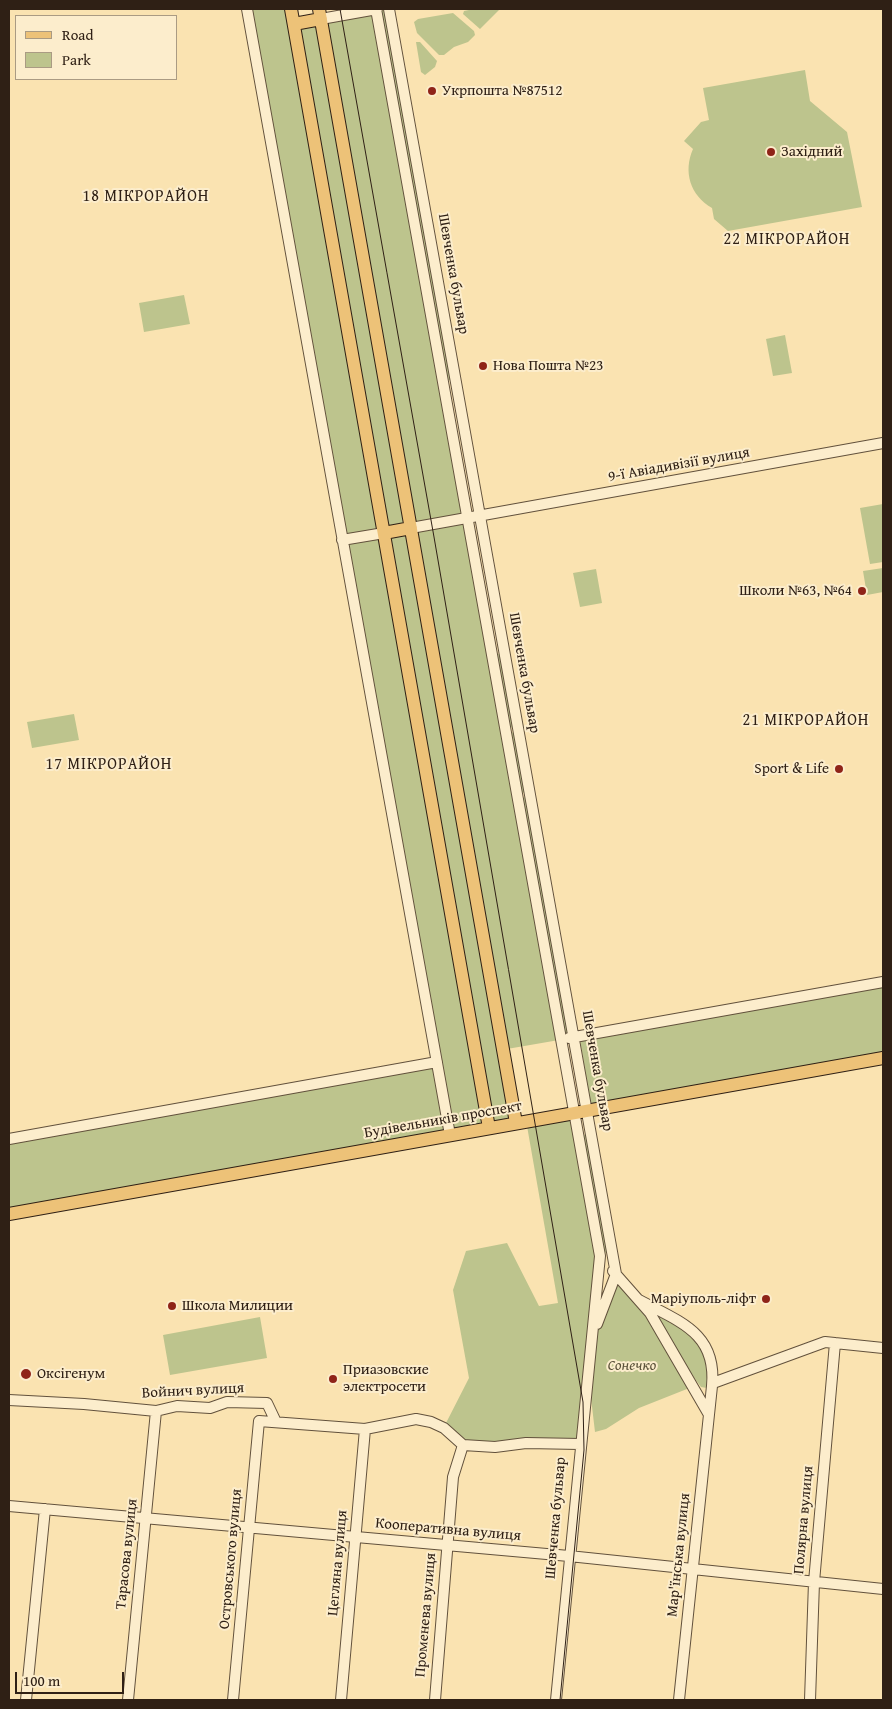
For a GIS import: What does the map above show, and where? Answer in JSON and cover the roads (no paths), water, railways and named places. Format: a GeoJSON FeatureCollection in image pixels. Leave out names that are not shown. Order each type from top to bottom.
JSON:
{"type":"FeatureCollection","features":[{"type":"Feature","properties":{"kind":"main road"},"geometry":{"type":"LineString","coordinates":[[291,9],[489,1128]]}},
{"type":"Feature","properties":{"kind":"main road"},"geometry":{"type":"LineString","coordinates":[[294,24],[320,14],[516,1123]]}},
{"type":"Feature","properties":{"kind":"main road"},"geometry":{"type":"LineString","coordinates":[[384,533],[411,528]]}},
{"type":"Feature","properties":{"kind":"main road","name":"Будівельників проспект"},"geometry":{"type":"LineString","coordinates":[[9,1214],[883,1058]]}},
{"type":"Feature","properties":{"kind":"street"},"geometry":{"type":"LineString","coordinates":[[247,9],[450,1135]]}},
{"type":"Feature","properties":{"kind":"street"},"geometry":{"type":"LineString","coordinates":[[320,14],[377,9]]}},
{"type":"Feature","properties":{"kind":"street","name":"Шевченка бульвар"},"geometry":{"type":"LineString","coordinates":[[377,9],[491,653],[562,1040],[582,1112],[616,1274],[591,1339]]}},
{"type":"Feature","properties":{"kind":"street","name":"Шевченка бульвар"},"geometry":{"type":"LineString","coordinates":[[389,9],[575,1037],[582,1112],[600,1256],[556,1700]]}},
{"type":"Feature","properties":{"kind":"street"},"geometry":{"type":"LineString","coordinates":[[443,384],[456,382]]}},
{"type":"Feature","properties":{"kind":"street","name":"9-ї Авіадивізії вулиця"},"geometry":{"type":"LineString","coordinates":[[411,528],[883,443]]}},
{"type":"Feature","properties":{"kind":"street"},"geometry":{"type":"LineString","coordinates":[[342,540],[384,533]]}},
{"type":"Feature","properties":{"kind":"street"},"geometry":{"type":"LineString","coordinates":[[491,653],[504,650]]}},
{"type":"Feature","properties":{"kind":"street"},"geometry":{"type":"LineString","coordinates":[[562,1040],[883,982]]}},
{"type":"Feature","properties":{"kind":"street"},"geometry":{"type":"LineString","coordinates":[[9,1138],[437,1062]]}},
{"type":"Feature","properties":{"kind":"street"},"geometry":{"type":"LineString","coordinates":[[600,1256],[639,1300],[669,1344],[708,1412]]}},
{"type":"Feature","properties":{"kind":"street","name":"Мар'їнська вулиця"},"geometry":{"type":"LineString","coordinates":[[639,1300],[698,1335],[709,1352],[713,1383],[708,1412],[679,1700]]}},
{"type":"Feature","properties":{"kind":"street"},"geometry":{"type":"LineString","coordinates":[[713,1383],[825,1342],[883,1348]]}},
{"type":"Feature","properties":{"kind":"street","name":"Полярна вулиця"},"geometry":{"type":"LineString","coordinates":[[810,1700],[814,1582],[835,1343]]}},
{"type":"Feature","properties":{"kind":"street","name":"Войнич вулиця"},"geometry":{"type":"LineString","coordinates":[[9,1400],[84,1404],[156,1411],[177,1406],[210,1408],[227,1402],[267,1402],[276,1422]]}},
{"type":"Feature","properties":{"kind":"street","name":"Тарасова вулиця"},"geometry":{"type":"LineString","coordinates":[[128,1700],[156,1411]]}},
{"type":"Feature","properties":{"kind":"street"},"geometry":{"type":"LineString","coordinates":[[276,1422],[365,1429],[416,1419],[431,1422],[444,1428],[463,1445],[495,1447],[526,1444],[580,1444]]}},
{"type":"Feature","properties":{"kind":"street","name":"Островського вулиця"},"geometry":{"type":"LineString","coordinates":[[233,1700],[260,1421],[276,1422]]}},
{"type":"Feature","properties":{"kind":"street","name":"Цегляна вулиця"},"geometry":{"type":"LineString","coordinates":[[341,1700],[365,1429]]}},
{"type":"Feature","properties":{"kind":"street","name":"Променева вулиця"},"geometry":{"type":"LineString","coordinates":[[435,1700],[452,1477],[463,1445]]}},
{"type":"Feature","properties":{"kind":"street","name":"Кооперативна вулиця"},"geometry":{"type":"LineString","coordinates":[[9,1506],[569,1556],[883,1589]]}},
{"type":"Feature","properties":{"kind":"street"},"geometry":{"type":"LineString","coordinates":[[26,1700],[45,1509]]}},
{"type":"Feature","properties":{"kind":"tram line"},"geometry":{"type":"LineString","coordinates":[[340,9],[434,537],[583,1402],[584,1450],[560,1700]]}},
{"type":"Feature","properties":{"kind":"place","name":"Укрпошта №87512"},"geometry":{"type":"Point","coordinates":[432,91]}},
{"type":"Feature","properties":{"kind":"place","name":"Західний"},"geometry":{"type":"Point","coordinates":[771,152]}},
{"type":"Feature","properties":{"kind":"place","name":"Нова Пошта №23"},"geometry":{"type":"Point","coordinates":[483,366]}},
{"type":"Feature","properties":{"kind":"place","name":"Школи №63, №64"},"geometry":{"type":"Point","coordinates":[862,591]}},
{"type":"Feature","properties":{"kind":"place","name":"Sport & Life"},"geometry":{"type":"Point","coordinates":[839,769]}},
{"type":"Feature","properties":{"kind":"place","name":"Маріуполь-ліфт"},"geometry":{"type":"Point","coordinates":[766,1299]}},
{"type":"Feature","properties":{"kind":"place","name":"Школа Милиции"},"geometry":{"type":"Point","coordinates":[172,1306]}},
{"type":"Feature","properties":{"kind":"place","name":"Оксігенум"},"geometry":{"type":"Point","coordinates":[26,1374]}},
{"type":"Feature","properties":{"kind":"place","name":"Приазовские электросети"},"geometry":{"type":"Point","coordinates":[333,1379]}},
{"type":"Feature","properties":{"kind":"district","name":"18 МІКРОРАЙОН"},"geometry":{"type":"Point","coordinates":[146,197]}},
{"type":"Feature","properties":{"kind":"district","name":"22 МІКРОРАЙОН"},"geometry":{"type":"Point","coordinates":[787,240]}},
{"type":"Feature","properties":{"kind":"district","name":"21 МІКРОРАЙОН"},"geometry":{"type":"Point","coordinates":[806,721]}},
{"type":"Feature","properties":{"kind":"district","name":"17 МІКРОРАЙОН"},"geometry":{"type":"Point","coordinates":[109,765]}},
{"type":"Feature","properties":{"kind":"park label","name":"Сонечко"},"geometry":{"type":"Point","coordinates":[632,1366]}}]}
